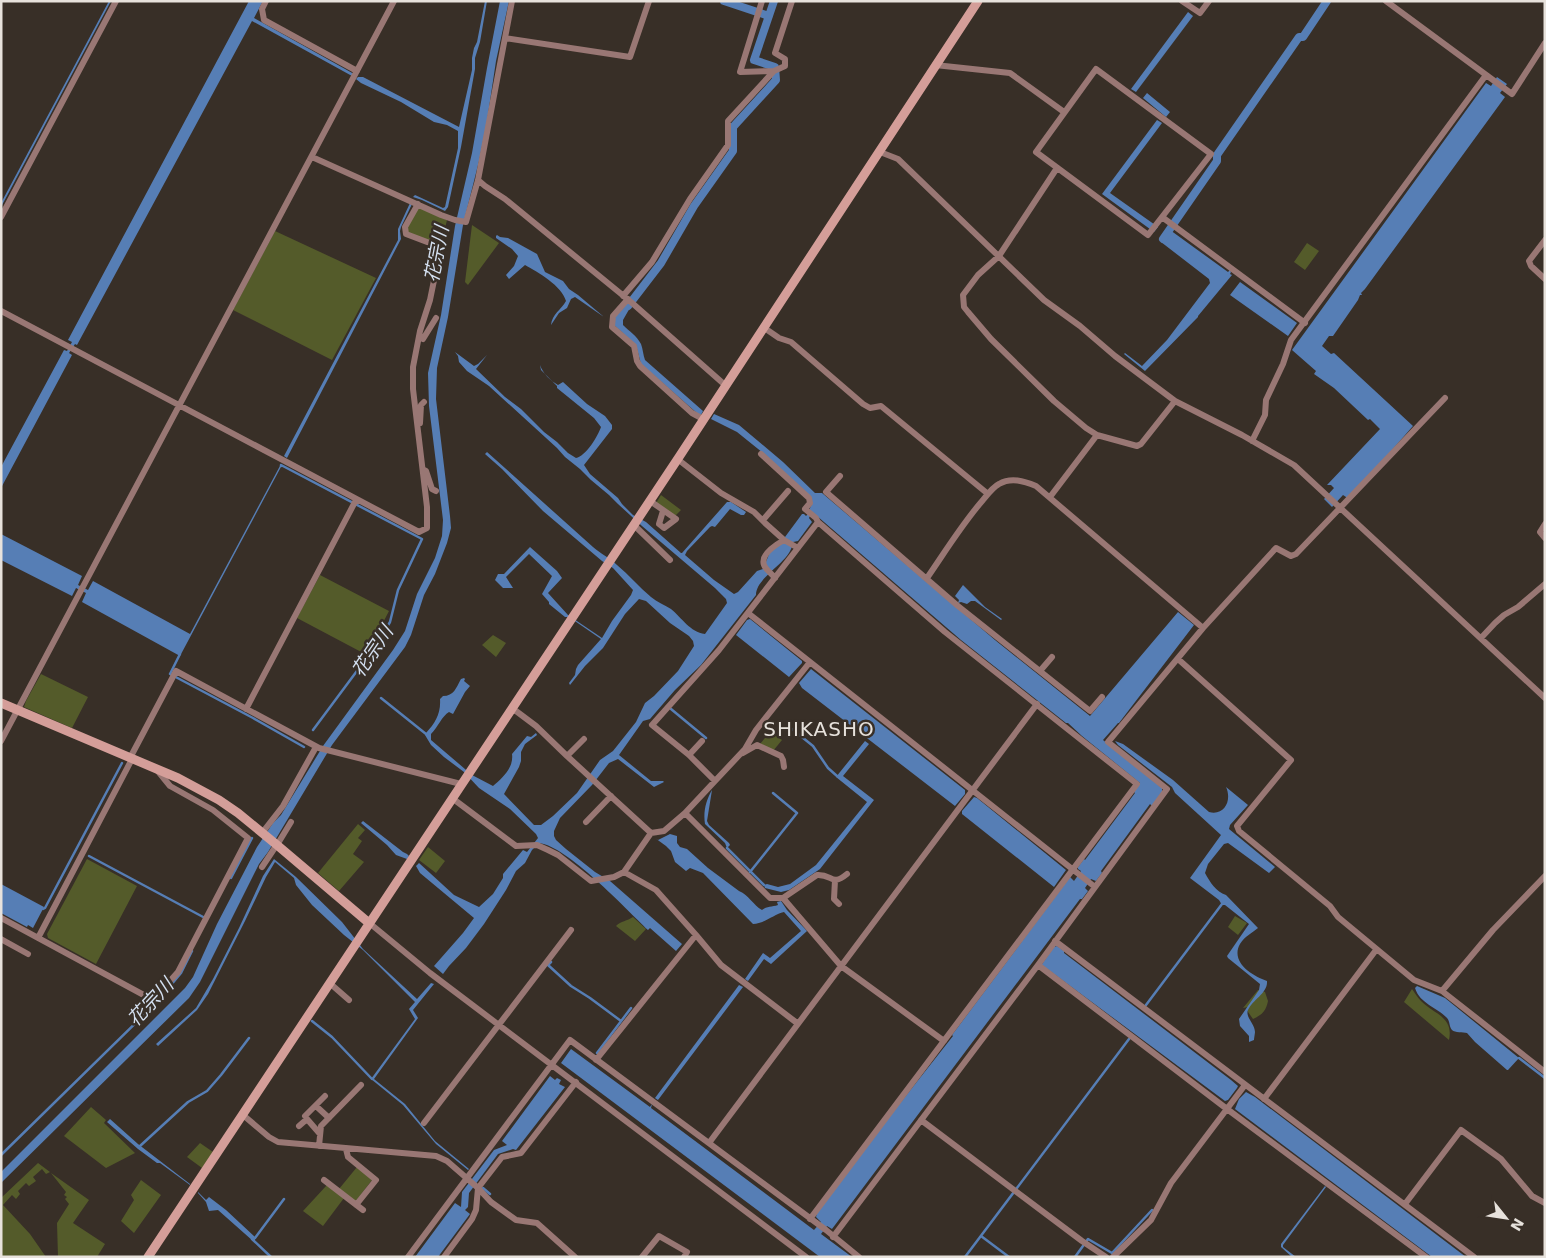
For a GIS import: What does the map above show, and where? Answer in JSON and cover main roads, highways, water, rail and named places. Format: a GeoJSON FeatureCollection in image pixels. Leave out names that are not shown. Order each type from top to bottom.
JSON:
{"type":"FeatureCollection","features":[{"type":"Feature","properties":{"kind":"water"},"geometry":{"type":"Polygon","coordinates":[[[109,1],[111,1],[1,207],[1,203],[109,1]]]}},
{"type":"Feature","properties":{"kind":"water"},"geometry":{"type":"Polygon","coordinates":[[[249,1],[263,1],[254,18],[354,74],[352,76],[252,21],[77,345],[75,344],[69,353],[72,355],[1,488],[1,467],[64,350],[67,351],[72,342],[68,340],[249,1]]]}},
{"type":"Feature","properties":{"kind":"water"},"geometry":{"type":"Polygon","coordinates":[[[485,1],[487,1],[480,42],[475,58],[475,69],[461,147],[448,207],[445,211],[413,197],[415,195],[443,208],[445,207],[458,148],[458,131],[447,125],[434,122],[401,102],[356,79],[363,77],[459,127],[485,1]]]}},
{"type":"Feature","properties":{"kind":"water"},"geometry":{"type":"Polygon","coordinates":[[[500,1],[509,1],[496,61],[479,161],[463,225],[448,317],[437,368],[436,399],[451,528],[435,574],[424,595],[411,635],[405,647],[332,745],[259,864],[200,982],[189,998],[1,1183],[1,1172],[185,988],[193,977],[217,924],[257,847],[273,823],[281,815],[323,746],[405,631],[417,594],[435,558],[442,536],[443,520],[429,406],[428,373],[441,315],[455,226],[472,153],[500,1]]]}},
{"type":"Feature","properties":{"kind":"water"},"geometry":{"type":"Polygon","coordinates":[[[1188,12],[1193,16],[1136,92],[1131,89],[1188,12]]]}},
{"type":"Feature","properties":{"kind":"water"},"geometry":{"type":"Polygon","coordinates":[[[1497,77],[1507,84],[1500,93],[1505,97],[1361,293],[1362,295],[1360,295],[1333,336],[1329,336],[1322,346],[1331,354],[1334,353],[1413,426],[1349,499],[1343,495],[1332,507],[1324,499],[1334,488],[1331,485],[1327,485],[1380,429],[1334,388],[1314,374],[1316,371],[1292,350],[1486,83],[1491,86],[1497,77]]]}},
{"type":"Feature","properties":{"kind":"water"},"geometry":{"type":"Polygon","coordinates":[[[1147,93],[1170,112],[1166,117],[1143,98],[1147,93]]]}},
{"type":"Feature","properties":{"kind":"water"},"geometry":{"type":"Polygon","coordinates":[[[1157,120],[1162,123],[1110,193],[1158,227],[1154,232],[1102,194],[1157,120]]]}},
{"type":"Feature","properties":{"kind":"water"},"geometry":{"type":"Polygon","coordinates":[[[410,203],[412,204],[400,231],[401,239],[287,458],[284,456],[398,240],[398,229],[410,203]]]}},
{"type":"Feature","properties":{"kind":"water"},"geometry":{"type":"Polygon","coordinates":[[[1170,230],[1228,272],[1230,270],[1232,275],[1198,317],[1145,371],[1124,354],[1142,366],[1167,340],[1210,283],[1209,279],[1161,242],[1170,230]]]}},
{"type":"Feature","properties":{"kind":"water"},"geometry":{"type":"Polygon","coordinates":[[[497,235],[508,238],[537,254],[545,272],[563,281],[569,289],[604,317],[575,297],[571,299],[567,308],[559,313],[551,325],[555,315],[566,301],[564,295],[549,280],[525,265],[509,279],[506,275],[514,266],[518,256],[512,249],[496,238],[497,235]]]}},
{"type":"Feature","properties":{"kind":"water"},"geometry":{"type":"Polygon","coordinates":[[[1240,282],[1297,323],[1288,336],[1230,295],[1240,282]]]}},
{"type":"Feature","properties":{"kind":"water"},"geometry":{"type":"Polygon","coordinates":[[[628,303],[631,306],[623,320],[623,325],[639,341],[645,360],[703,411],[701,415],[641,364],[636,345],[614,325],[615,317],[628,303]]]}},
{"type":"Feature","properties":{"kind":"water"},"geometry":{"type":"Polygon","coordinates":[[[455,352],[474,366],[487,355],[476,369],[544,432],[576,458],[588,450],[601,427],[594,418],[557,388],[552,381],[558,385],[563,382],[587,404],[605,416],[612,425],[612,429],[584,465],[590,474],[618,498],[633,515],[646,522],[681,553],[727,502],[731,502],[746,512],[744,515],[741,515],[730,509],[715,527],[710,527],[685,555],[714,580],[734,594],[757,571],[763,569],[770,552],[785,537],[802,514],[810,516],[809,518],[812,522],[798,541],[793,542],[791,550],[786,556],[761,582],[756,595],[701,665],[675,690],[650,719],[643,721],[619,755],[651,781],[664,782],[654,787],[618,759],[609,763],[592,785],[560,818],[554,831],[556,840],[566,849],[595,872],[610,881],[682,944],[676,951],[650,928],[648,930],[580,866],[551,847],[539,843],[532,850],[525,863],[516,871],[484,924],[466,948],[443,974],[434,966],[474,918],[420,873],[416,866],[419,863],[454,895],[479,907],[493,894],[503,878],[503,874],[523,850],[527,852],[538,838],[510,809],[479,788],[464,772],[431,745],[425,735],[437,718],[440,709],[440,699],[443,696],[450,695],[461,679],[464,678],[464,681],[470,686],[453,714],[449,712],[431,734],[431,740],[472,775],[493,786],[509,768],[512,754],[527,736],[531,737],[536,733],[537,735],[525,744],[521,752],[519,767],[504,794],[534,825],[541,825],[577,793],[600,760],[613,751],[636,722],[645,703],[678,671],[694,646],[689,636],[670,623],[646,601],[639,599],[625,614],[603,648],[570,685],[569,683],[575,675],[578,665],[601,639],[569,617],[565,617],[549,604],[542,594],[552,576],[529,554],[506,577],[513,588],[503,588],[495,580],[498,574],[504,574],[530,547],[557,571],[562,578],[548,593],[568,615],[602,638],[633,590],[613,568],[602,561],[543,511],[485,454],[487,452],[651,597],[671,609],[695,631],[705,634],[727,603],[726,599],[715,588],[642,526],[489,386],[467,371],[459,362],[455,352]]]}},
{"type":"Feature","properties":{"kind":"water"},"geometry":{"type":"Polygon","coordinates":[[[714,414],[739,425],[783,462],[815,493],[822,493],[995,640],[1090,716],[1178,612],[1194,625],[1119,723],[1103,740],[1162,788],[1162,792],[1152,806],[1150,804],[1101,871],[1102,873],[1096,881],[1091,879],[1085,888],[1088,891],[1080,899],[832,1229],[827,1226],[821,1234],[852,1257],[820,1257],[561,1063],[571,1049],[650,1107],[652,1104],[651,1108],[814,1230],[821,1222],[816,1217],[817,1213],[953,1036],[1070,877],[1074,881],[1081,871],[1078,867],[1135,793],[1140,783],[1068,723],[961,640],[809,510],[812,504],[768,457],[737,432],[711,419],[714,414]]]}},
{"type":"Feature","properties":{"kind":"water"},"geometry":{"type":"Polygon","coordinates":[[[281,464],[180,656],[82,602],[86,593],[76,588],[72,596],[1,560],[1,534],[82,576],[78,585],[88,590],[93,581],[190,634],[281,464]]]}},
{"type":"Feature","properties":{"kind":"water"},"geometry":{"type":"Polygon","coordinates":[[[963,585],[985,607],[1002,619],[975,601],[967,604],[958,603],[959,600],[955,596],[963,585]]]}},
{"type":"Feature","properties":{"kind":"water"},"geometry":{"type":"Polygon","coordinates":[[[750,619],[802,661],[789,677],[736,635],[747,620],[750,619]]]}},
{"type":"Feature","properties":{"kind":"water"},"geometry":{"type":"Polygon","coordinates":[[[811,669],[965,790],[965,794],[955,806],[802,688],[799,683],[811,669]]]}},
{"type":"Feature","properties":{"kind":"water"},"geometry":{"type":"Polygon","coordinates":[[[865,741],[869,744],[843,776],[874,800],[820,869],[789,890],[781,892],[765,888],[764,885],[767,884],[778,887],[790,884],[816,865],[867,802],[836,777],[865,741]]]}},
{"type":"Feature","properties":{"kind":"water"},"geometry":{"type":"Polygon","coordinates":[[[1115,741],[1123,744],[1173,780],[1209,812],[1219,812],[1226,806],[1228,792],[1226,787],[1248,805],[1230,825],[1229,829],[1275,867],[1269,873],[1228,843],[1224,844],[1208,864],[1205,873],[1216,889],[1226,895],[1258,928],[1244,939],[1238,951],[1238,957],[1244,967],[1255,976],[1267,981],[1263,993],[1250,1006],[1247,1013],[1255,1029],[1254,1040],[1249,1042],[1249,1036],[1240,1026],[1239,1019],[1259,990],[1260,984],[1227,956],[1249,924],[1225,905],[1222,905],[1219,900],[1190,878],[1221,835],[1175,793],[1172,787],[1115,741]]]}},
{"type":"Feature","properties":{"kind":"water"},"geometry":{"type":"Polygon","coordinates":[[[712,790],[707,821],[729,843],[730,845],[727,848],[725,843],[705,824],[704,815],[712,790]]]}},
{"type":"Feature","properties":{"kind":"water"},"geometry":{"type":"Polygon","coordinates":[[[974,797],[1066,870],[1054,887],[962,814],[962,811],[974,797]]]}},
{"type":"Feature","properties":{"kind":"water"},"geometry":{"type":"Polygon","coordinates":[[[363,821],[407,854],[409,856],[407,859],[396,855],[361,823],[363,821]]]}},
{"type":"Feature","properties":{"kind":"water"},"geometry":{"type":"Polygon","coordinates":[[[670,834],[677,836],[677,843],[680,847],[687,849],[708,868],[746,895],[762,910],[778,905],[777,902],[781,901],[807,931],[771,964],[764,959],[748,981],[745,979],[763,953],[770,958],[801,931],[784,912],[753,924],[703,873],[690,868],[686,871],[675,862],[671,851],[655,838],[658,840],[670,834]]]}},
{"type":"Feature","properties":{"kind":"water"},"geometry":{"type":"Polygon","coordinates":[[[274,859],[296,877],[342,922],[363,949],[417,999],[431,983],[434,984],[413,1010],[418,1018],[374,1079],[405,1104],[435,1141],[468,1170],[436,1144],[403,1105],[371,1079],[415,1019],[409,1009],[415,1002],[363,950],[312,905],[296,885],[294,878],[275,862],[208,994],[197,1010],[158,1046],[156,1044],[196,1008],[239,928],[263,876],[274,859]]]}},
{"type":"Feature","properties":{"kind":"water"},"geometry":{"type":"Polygon","coordinates":[[[1,884],[44,907],[33,928],[28,925],[27,927],[1,913],[1,884]]]}},
{"type":"Feature","properties":{"kind":"water"},"geometry":{"type":"Polygon","coordinates":[[[1057,946],[1238,1086],[1228,1100],[1225,1101],[1042,965],[1054,947],[1057,946]]]}},
{"type":"Feature","properties":{"kind":"water"},"geometry":{"type":"Polygon","coordinates":[[[739,985],[743,987],[658,1100],[655,1098],[739,985]]]}},
{"type":"Feature","properties":{"kind":"water"},"geometry":{"type":"Polygon","coordinates":[[[1417,986],[1445,998],[1519,1058],[1507,1070],[1467,1033],[1453,1031],[1447,1018],[1425,1002],[1417,993],[1415,988],[1417,986]]]}},
{"type":"Feature","properties":{"kind":"water"},"geometry":{"type":"Polygon","coordinates":[[[550,1076],[555,1080],[557,1078],[561,1080],[559,1084],[565,1087],[516,1150],[513,1149],[498,1154],[469,1193],[468,1207],[465,1210],[470,1214],[438,1257],[415,1257],[455,1203],[461,1207],[462,1192],[494,1150],[507,1145],[502,1141],[550,1076]]]}},
{"type":"Feature","properties":{"kind":"water"},"geometry":{"type":"Polygon","coordinates":[[[1246,1092],[1466,1257],[1432,1257],[1235,1109],[1239,1099],[1246,1092]]]}},
{"type":"Feature","properties":{"kind":"water"},"geometry":{"type":"Polygon","coordinates":[[[110,1119],[190,1185],[138,1149],[107,1122],[110,1119]]]}},
{"type":"Feature","properties":{"kind":"water"},"geometry":{"type":"Polygon","coordinates":[[[1325,1186],[1283,1245],[1296,1257],[1292,1257],[1281,1247],[1281,1244],[1325,1186]]]}},
{"type":"Feature","properties":{"kind":"water"},"geometry":{"type":"Polygon","coordinates":[[[198,1192],[206,1200],[209,1197],[226,1210],[255,1237],[255,1241],[218,1210],[209,1211],[206,1202],[198,1192]]]}},
{"type":"Feature","properties":{"kind":"waterway"},"geometry":{"type":"LineString","coordinates":[[724,1],[769,16]]}},
{"type":"Feature","properties":{"kind":"waterway"},"geometry":{"type":"LineString","coordinates":[[628,306],[661,263],[694,206],[733,151],[733,127],[776,80],[775,67],[754,60],[774,1]]}},
{"type":"Feature","properties":{"kind":"waterway"},"geometry":{"type":"LineString","coordinates":[[1163,239],[1217,161],[1217,155],[1299,37],[1303,37],[1327,1]]}},
{"type":"Feature","properties":{"kind":"waterway","name":"花宗川"},"geometry":{"type":"LineString","coordinates":[[281,466],[422,539],[398,590],[390,622],[377,644],[313,730]]}},
{"type":"Feature","properties":{"kind":"waterway"},"geometry":{"type":"LineString","coordinates":[[180,654],[170,674],[304,747]]}},
{"type":"Feature","properties":{"kind":"waterway"},"geometry":{"type":"LineString","coordinates":[[381,698],[426,734]]}},
{"type":"Feature","properties":{"kind":"waterway"},"geometry":{"type":"LineString","coordinates":[[671,709],[706,738]]}},
{"type":"Feature","properties":{"kind":"waterway"},"geometry":{"type":"LineString","coordinates":[[792,729],[813,746],[828,768],[837,776]]}},
{"type":"Feature","properties":{"kind":"waterway"},"geometry":{"type":"LineString","coordinates":[[43,909],[122,763]]}},
{"type":"Feature","properties":{"kind":"waterway"},"geometry":{"type":"LineString","coordinates":[[750,872],[797,813],[773,793]]}},
{"type":"Feature","properties":{"kind":"waterway"},"geometry":{"type":"LineString","coordinates":[[231,878],[252,838]]}},
{"type":"Feature","properties":{"kind":"waterway"},"geometry":{"type":"LineString","coordinates":[[727,848],[764,885]]}},
{"type":"Feature","properties":{"kind":"waterway"},"geometry":{"type":"LineString","coordinates":[[89,856],[205,918]]}},
{"type":"Feature","properties":{"kind":"waterway"},"geometry":{"type":"LineString","coordinates":[[1146,1005],[1222,904]]}},
{"type":"Feature","properties":{"kind":"waterway","name":"花宗川"},"geometry":{"type":"LineString","coordinates":[[1,1155],[155,1004],[181,973],[192,951]]}},
{"type":"Feature","properties":{"kind":"waterway"},"geometry":{"type":"LineString","coordinates":[[551,962],[548,965],[571,986],[621,1021]]}},
{"type":"Feature","properties":{"kind":"waterway"},"geometry":{"type":"LineString","coordinates":[[597,1053],[631,1008]]}},
{"type":"Feature","properties":{"kind":"waterway"},"geometry":{"type":"LineString","coordinates":[[312,1021],[332,1037],[372,1079]]}},
{"type":"Feature","properties":{"kind":"waterway"},"geometry":{"type":"LineString","coordinates":[[140,1146],[188,1102],[207,1091],[249,1038]]}},
{"type":"Feature","properties":{"kind":"waterway"},"geometry":{"type":"LineString","coordinates":[[965,1257],[1129,1039]]}},
{"type":"Feature","properties":{"kind":"waterway"},"geometry":{"type":"LineString","coordinates":[[1519,1058],[1545,1078]]}},
{"type":"Feature","properties":{"kind":"waterway"},"geometry":{"type":"LineString","coordinates":[[483,1188],[490,1194]]}},
{"type":"Feature","properties":{"kind":"waterway"},"geometry":{"type":"LineString","coordinates":[[255,1238],[284,1199]]}},
{"type":"Feature","properties":{"kind":"waterway"},"geometry":{"type":"LineString","coordinates":[[1075,1257],[1088,1239],[1112,1253],[1152,1210]]}},
{"type":"Feature","properties":{"kind":"waterway"},"geometry":{"type":"LineString","coordinates":[[981,1236],[1009,1257]]}},
{"type":"Feature","properties":{"kind":"waterway"},"geometry":{"type":"LineString","coordinates":[[252,1239],[271,1257]]}},
{"type":"Feature","properties":{"kind":"district","name":"SHIKASHO"},"geometry":{"type":"Point","coordinates":[819,729]}}]}
